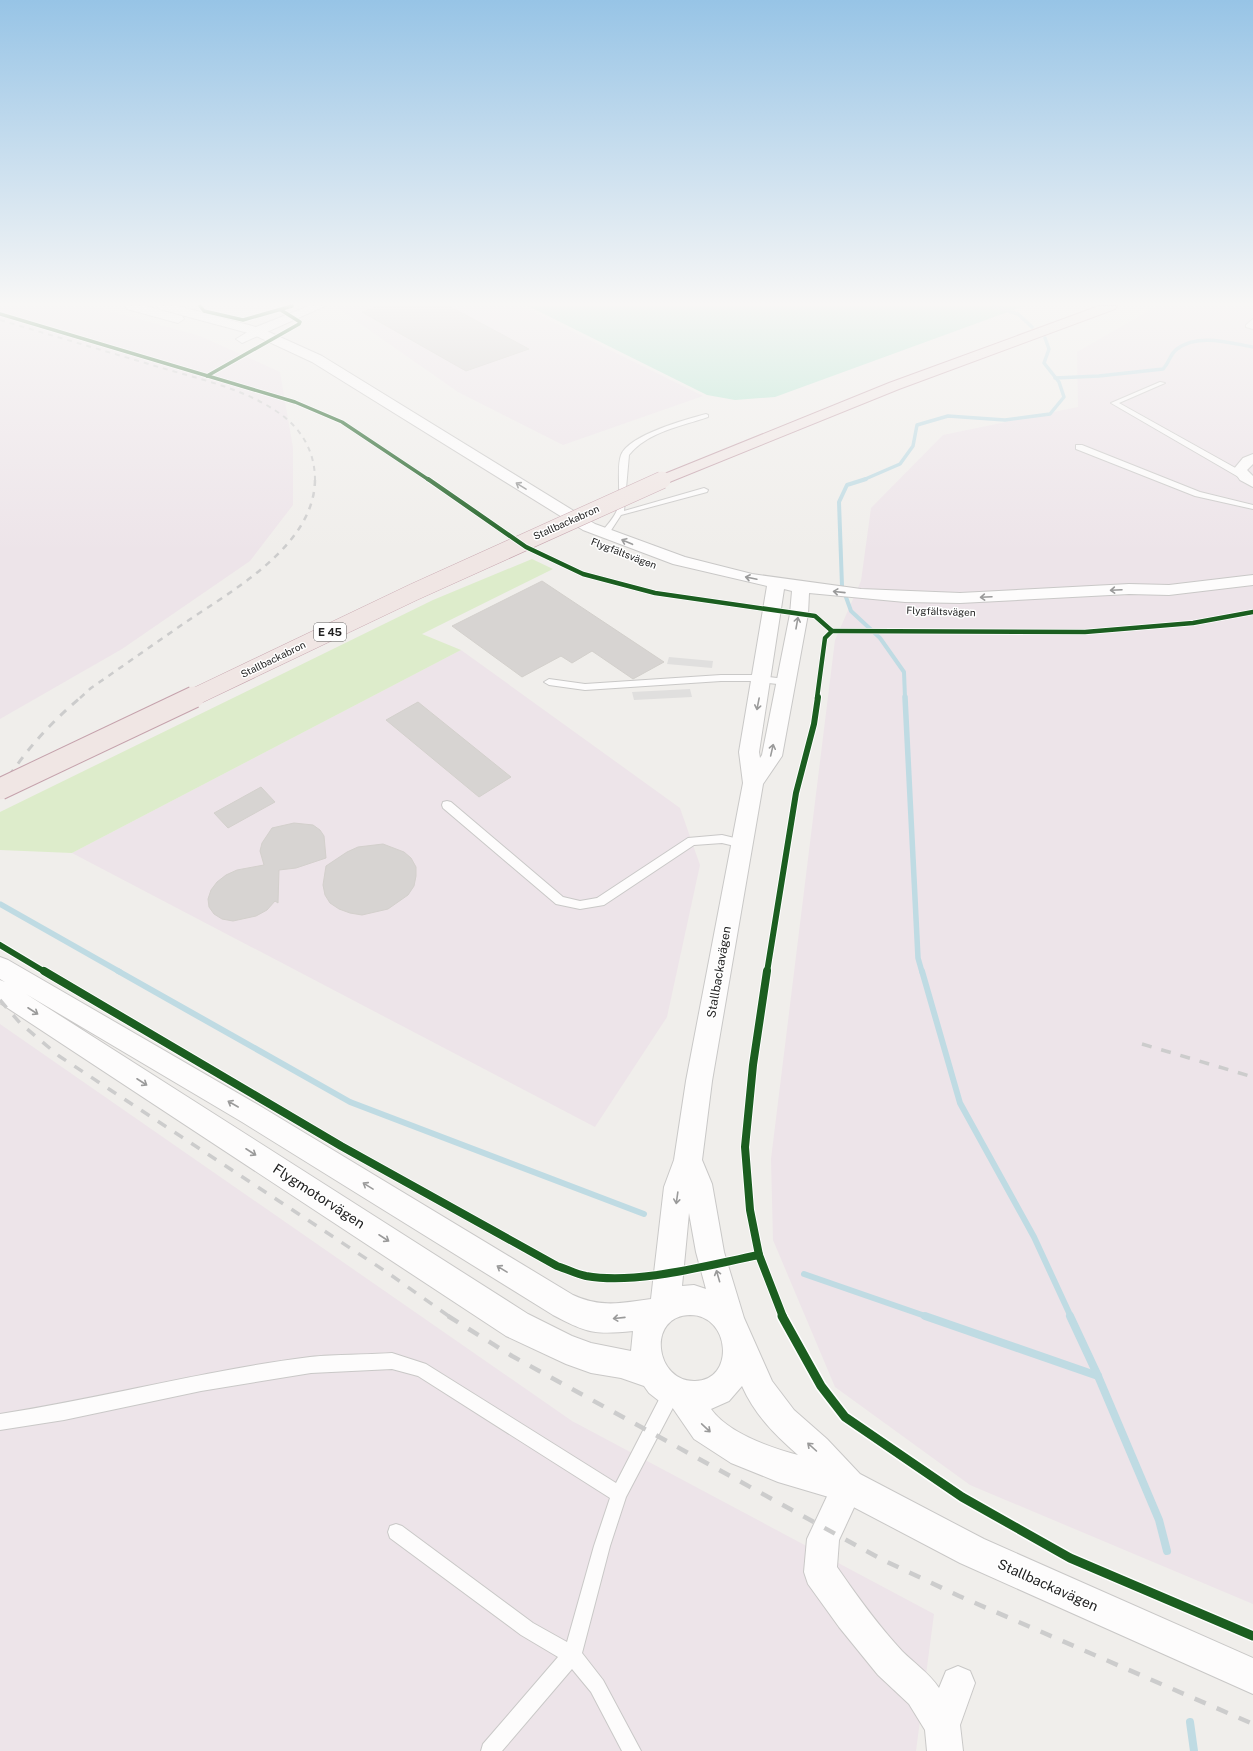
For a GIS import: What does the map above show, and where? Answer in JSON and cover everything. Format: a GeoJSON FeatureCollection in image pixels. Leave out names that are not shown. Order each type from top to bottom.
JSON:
{"type":"FeatureCollection","features":[{"type":"Feature","properties":{"kind":"highway","name":"Stallbackabron"},"geometry":{"type":"LineString","coordinates":[[0,789],[414,592],[662,480],[890,388]]}},
{"type":"Feature","properties":{"kind":"street","name":"Flygfältsvägen"},"geometry":{"type":"LineString","coordinates":[[345,388],[530,506],[588,540],[682,575],[737,590],[806,592],[863,601],[984,612],[1135,602],[1169,590],[1253,580]]}},
{"type":"Feature","properties":{"kind":"street","name":"Flygfältsvägen"},"geometry":{"type":"LineString","coordinates":[[364,388],[554,507],[589,527],[652,552],[775,590]]}},
{"type":"Feature","properties":{"kind":"street"},"geometry":{"type":"LineString","coordinates":[[1249,480],[1240,470],[1244,463],[1253,458]]}},
{"type":"Feature","properties":{"kind":"street","name":"Stallbackavägen"},"geometry":{"type":"LineString","coordinates":[[661,1311],[678,1187],[688,1160],[699,1081],[753,783],[749,752],[762,679],[775,590]]}},
{"type":"Feature","properties":{"kind":"street","name":"Flygfältsvägen"},"geometry":{"type":"LineString","coordinates":[[806,592],[830,604],[863,601]]}},
{"type":"Feature","properties":{"kind":"street","name":"Stallbackavägen"},"geometry":{"type":"LineString","coordinates":[[753,783],[772,756],[786,682],[806,592]]}},
{"type":"Feature","properties":{"kind":"street"},"geometry":{"type":"LineString","coordinates":[[0,967],[251,1114],[563,1305],[585,1316],[603,1319],[661,1311]]}},
{"type":"Feature","properties":{"kind":"street","name":"Flygmotorvägen"},"geometry":{"type":"LineString","coordinates":[[0,990],[518,1325],[566,1349],[591,1358],[621,1363],[669,1387]]}},
{"type":"Feature","properties":{"kind":"street","name":"Stallbackavägen"},"geometry":{"type":"LineString","coordinates":[[688,1160],[698,1184],[710,1252],[735,1334],[761,1392],[783,1421],[816,1450],[848,1486]]}},
{"type":"Feature","properties":{"kind":"street"},"geometry":{"type":"LineString","coordinates":[[694,1300],[709,1304],[723,1314],[735,1334],[738,1357],[734,1372],[725,1384],[713,1393],[698,1397],[669,1387],[646,1357],[645,1341],[649,1326],[661,1311],[678,1301],[694,1300]]}},
{"type":"Feature","properties":{"kind":"street","name":"Stallbackavägen"},"geometry":{"type":"LineString","coordinates":[[669,1387],[705,1428],[742,1452],[778,1466],[848,1486],[972,1551],[1253,1676]]}},
{"type":"Feature","properties":{"kind":"street"},"geometry":{"type":"LineString","coordinates":[[848,1486],[823,1539],[820,1572],[851,1615],[890,1663],[921,1692],[944,1738]]}},
{"type":"Feature","properties":{"kind":"street"},"geometry":{"type":"LineString","coordinates":[[944,1738],[958,1683]]}},
{"type":"Feature","properties":{"kind":"lane"},"geometry":{"type":"LineString","coordinates":[[1151,388],[1114,403],[1249,480]]}},
{"type":"Feature","properties":{"kind":"lane"},"geometry":{"type":"LineString","coordinates":[[605,533],[621,509],[625,455],[628,450],[653,435],[706,416]]}},
{"type":"Feature","properties":{"kind":"lane"},"geometry":{"type":"LineString","coordinates":[[1080,447],[1198,494],[1253,507]]}},
{"type":"Feature","properties":{"kind":"lane"},"geometry":{"type":"LineString","coordinates":[[619,513],[625,514],[704,490]]}},
{"type":"Feature","properties":{"kind":"lane"},"geometry":{"type":"LineString","coordinates":[[549,682],[585,687],[721,678],[762,679],[786,682]]}},
{"type":"Feature","properties":{"kind":"lane"},"geometry":{"type":"LineString","coordinates":[[447,806],[560,902],[580,905],[600,902],[692,841],[722,839],[743,844]]}},
{"type":"Feature","properties":{"kind":"lane"},"geometry":{"type":"LineString","coordinates":[[0,1422],[64,1412],[201,1382],[311,1364],[392,1362],[421,1369],[619,1494]]}},
{"type":"Feature","properties":{"kind":"lane"},"geometry":{"type":"LineString","coordinates":[[490,1751],[572,1655],[602,1546],[619,1494],[669,1387]]}},
{"type":"Feature","properties":{"kind":"lane"},"geometry":{"type":"LineString","coordinates":[[396,1532],[527,1629],[572,1655],[597,1686],[632,1751]]}},
{"type":"Feature","properties":{"kind":"shaded area"},"geometry":{"type":"Polygon","coordinates":[[[0,388],[283,388],[293,448],[293,505],[250,561],[122,649],[0,719],[0,388]]]}},
{"type":"Feature","properties":{"kind":"shaded area"},"geometry":{"type":"Polygon","coordinates":[[[452,388],[686,388],[703,396],[563,445],[452,388]]]}},
{"type":"Feature","properties":{"kind":"shaded area"},"geometry":{"type":"Polygon","coordinates":[[[1078,388],[1253,388],[1253,1604],[970,1485],[835,1387],[773,1240],[771,1159],[835,640],[861,581],[871,508],[943,435],[1078,407],[1078,388]]]}},
{"type":"Feature","properties":{"kind":"shaded area"},"geometry":{"type":"Polygon","coordinates":[[[461,650],[680,808],[700,865],[667,1017],[595,1127],[72,853],[461,650]]]}},
{"type":"Feature","properties":{"kind":"shaded area"},"geometry":{"type":"Polygon","coordinates":[[[669,657],[713,661],[712,668],[667,664],[669,657]]]}},
{"type":"Feature","properties":{"kind":"shaded area"},"geometry":{"type":"Polygon","coordinates":[[[690,689],[692,697],[634,700],[632,692],[690,689]]]}},
{"type":"Feature","properties":{"kind":"shaded area"},"geometry":{"type":"Polygon","coordinates":[[[0,1024],[572,1421],[934,1614],[916,1751],[0,1751],[0,1024]]]}},
{"type":"Feature","properties":{"kind":"green space"},"geometry":{"type":"Polygon","coordinates":[[[692,388],[800,388],[775,397],[735,400],[707,395],[692,388]]]}},
{"type":"Feature","properties":{"kind":"green space"},"geometry":{"type":"Polygon","coordinates":[[[532,559],[553,569],[422,634],[461,650],[72,853],[0,850],[0,812],[433,600],[532,559]]]}},
{"type":"Feature","properties":{"kind":"building"},"geometry":{"type":"Polygon","coordinates":[[[542,581],[664,662],[633,679],[592,651],[572,663],[561,656],[522,677],[452,626],[542,581]]]}},
{"type":"Feature","properties":{"kind":"building"},"geometry":{"type":"Polygon","coordinates":[[[418,702],[511,777],[479,797],[386,720],[418,702]]]}},
{"type":"Feature","properties":{"kind":"building"},"geometry":{"type":"Polygon","coordinates":[[[261,787],[275,802],[228,828],[214,813],[261,787]]]}},
{"type":"Feature","properties":{"kind":"building"},"geometry":{"type":"Polygon","coordinates":[[[294,823],[313,825],[320,830],[324,836],[326,858],[296,868],[279,870],[278,903],[275,901],[267,910],[256,916],[233,921],[222,919],[214,914],[209,907],[208,899],[211,890],[217,882],[226,875],[237,870],[264,865],[260,851],[262,843],[272,828],[294,823]]]}},
{"type":"Feature","properties":{"kind":"building"},"geometry":{"type":"Polygon","coordinates":[[[383,844],[404,852],[411,858],[416,867],[414,886],[408,895],[388,909],[362,915],[339,909],[330,903],[325,895],[323,885],[326,866],[347,852],[358,847],[383,844]]]}},
{"type":"Feature","properties":{"kind":"waterway"},"geometry":{"type":"LineString","coordinates":[[863,480],[900,464],[913,446],[917,425],[948,416],[1005,420],[1050,414],[1064,397],[1061,388]]}},
{"type":"Feature","properties":{"kind":"waterway"},"geometry":{"type":"LineString","coordinates":[[863,480],[847,485],[839,502],[842,586],[851,611],[880,638],[904,672],[905,698]]}},
{"type":"Feature","properties":{"kind":"waterway"},"geometry":{"type":"LineString","coordinates":[[905,697],[918,958],[922,972]]}},
{"type":"Feature","properties":{"kind":"waterway"},"geometry":{"type":"LineString","coordinates":[[0,904],[120,972]]}},
{"type":"Feature","properties":{"kind":"waterway"},"geometry":{"type":"LineString","coordinates":[[118,971],[350,1102],[644,1214]]}},
{"type":"Feature","properties":{"kind":"waterway"},"geometry":{"type":"LineString","coordinates":[[922,971],[960,1103],[1034,1237],[1071,1317]]}},
{"type":"Feature","properties":{"kind":"waterway"},"geometry":{"type":"LineString","coordinates":[[804,1274],[928,1317]]}},
{"type":"Feature","properties":{"kind":"waterway"},"geometry":{"type":"LineString","coordinates":[[925,1316],[1098,1376]]}},
{"type":"Feature","properties":{"kind":"waterway"},"geometry":{"type":"LineString","coordinates":[[1070,1316],[1098,1376]]}},
{"type":"Feature","properties":{"kind":"waterway"},"geometry":{"type":"LineString","coordinates":[[1098,1376],[1159,1520],[1167,1551]]}},
{"type":"Feature","properties":{"kind":"waterway"},"geometry":{"type":"LineString","coordinates":[[1190,1722],[1194,1751]]}},
{"type":"Feature","properties":{"kind":"railway"},"geometry":{"type":"LineString","coordinates":[[228,388],[265,404],[287,419],[294,426],[306,442],[310,451],[313,460],[315,479]]}},
{"type":"Feature","properties":{"kind":"railway"},"geometry":{"type":"LineString","coordinates":[[80,698],[91,688],[226,595],[268,563],[287,545],[301,525],[311,503],[315,479]]}},
{"type":"Feature","properties":{"kind":"railway"},"geometry":{"type":"LineString","coordinates":[[0,790],[37,740],[57,718],[81,697]]}},
{"type":"Feature","properties":{"kind":"railway"},"geometry":{"type":"LineString","coordinates":[[0,1000],[20,1023],[59,1056],[388,1273],[450,1317]]}},
{"type":"Feature","properties":{"kind":"railway"},"geometry":{"type":"LineString","coordinates":[[1142,1044],[1253,1077]]}},
{"type":"Feature","properties":{"kind":"railway"},"geometry":{"type":"LineString","coordinates":[[448,1316],[512,1356],[881,1559],[959,1596],[1253,1724]]}},
{"type":"Feature","properties":{"kind":"cycle path"},"geometry":{"type":"LineString","coordinates":[[247,388],[295,402],[342,422],[431,481],[502,532],[526,547],[583,574],[655,593],[815,616],[832,631],[825,638],[814,724],[796,793],[753,1065],[745,1147],[750,1210],[759,1255],[784,1320],[821,1386],[845,1417],[962,1497],[1070,1558],[1253,1636]]}},
{"type":"Feature","properties":{"kind":"cycle path"},"geometry":{"type":"LineString","coordinates":[[832,631],[1085,632],[1193,623],[1253,612]]}},
{"type":"Feature","properties":{"kind":"cycle path"},"geometry":{"type":"LineString","coordinates":[[0,945],[341,1146],[557,1266],[589,1276],[631,1277],[674,1272],[759,1255]]}}]}
